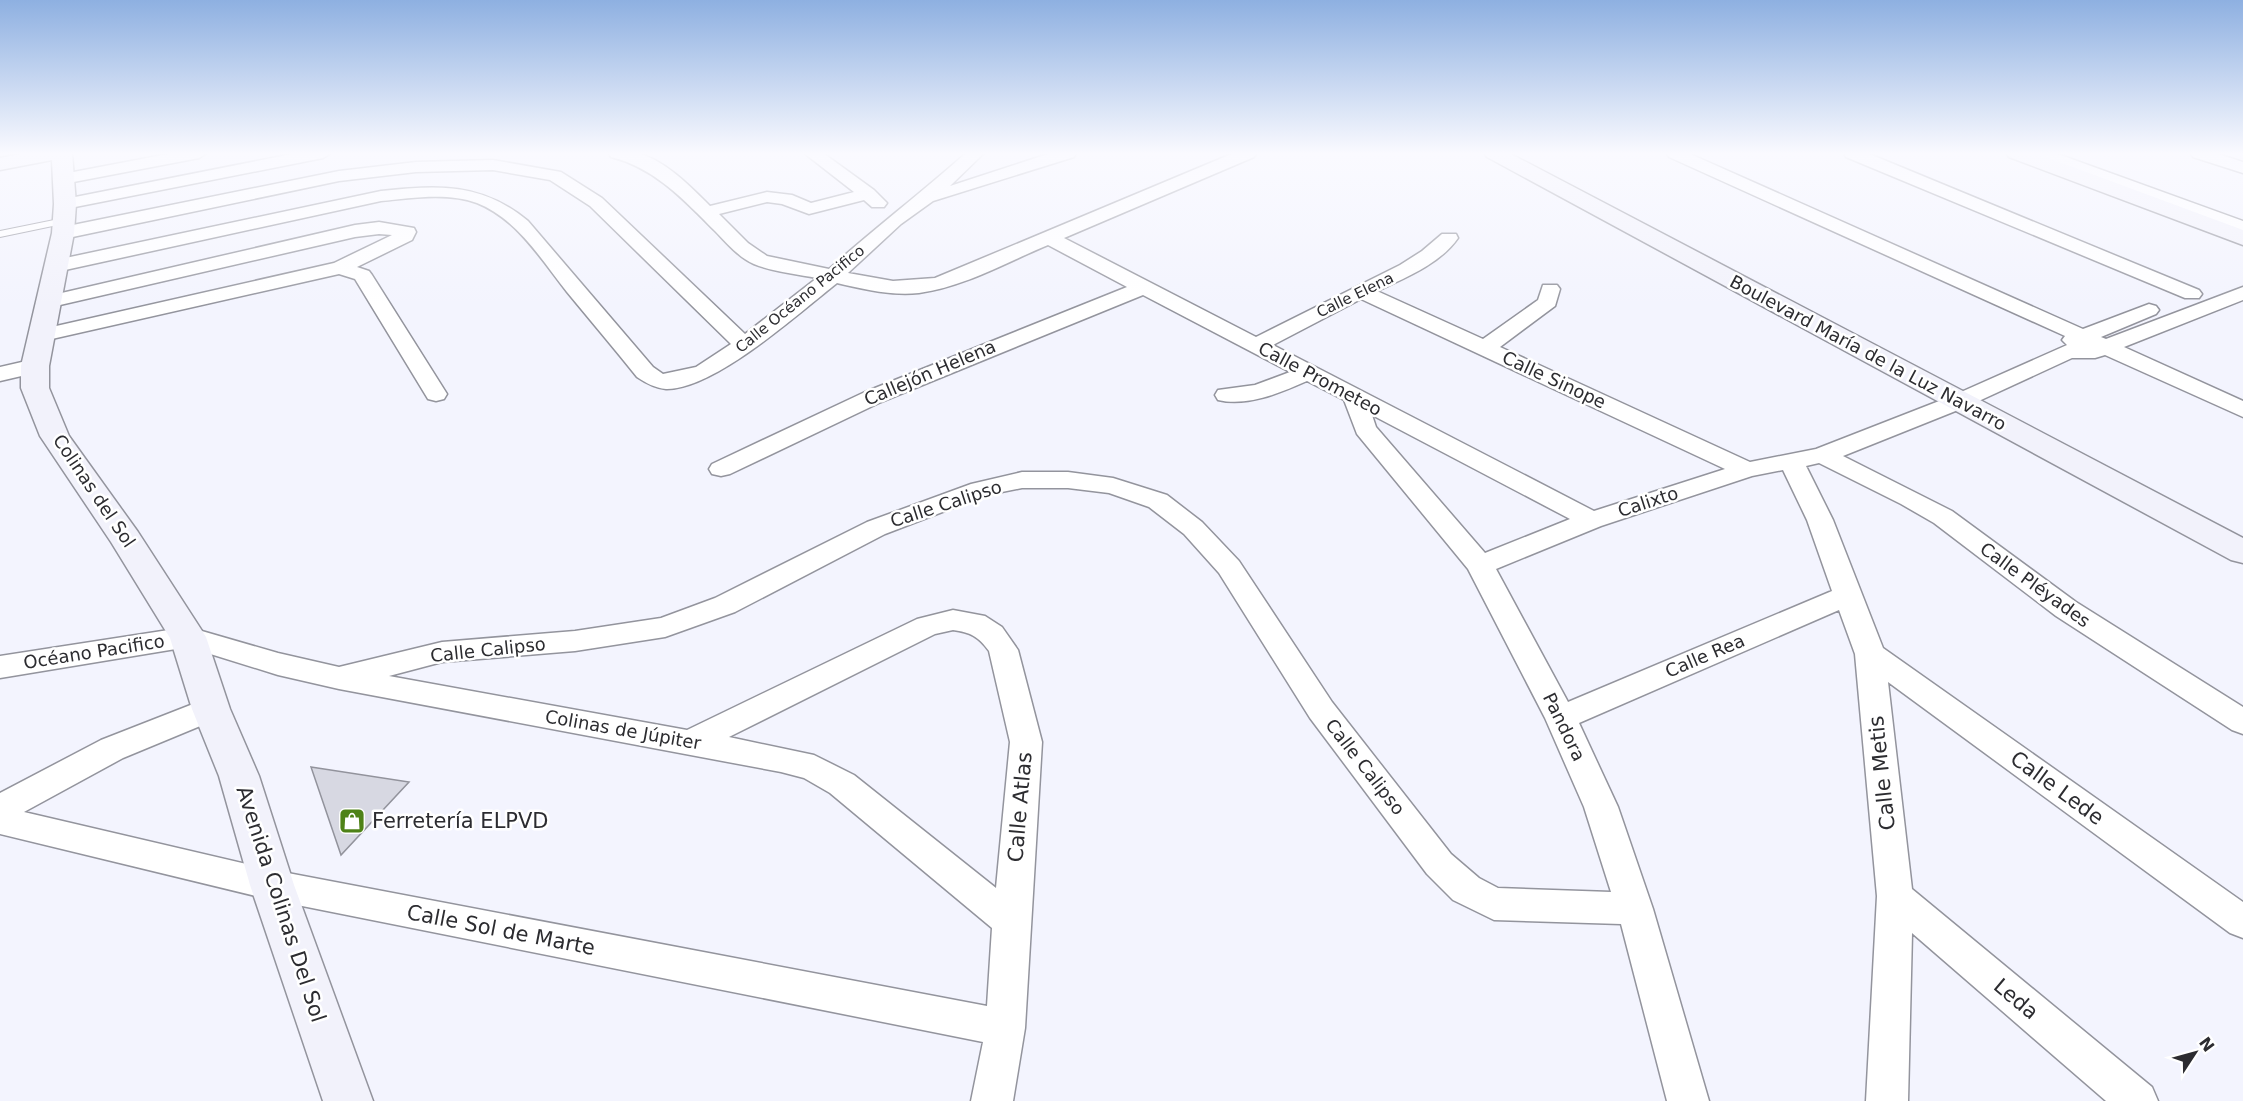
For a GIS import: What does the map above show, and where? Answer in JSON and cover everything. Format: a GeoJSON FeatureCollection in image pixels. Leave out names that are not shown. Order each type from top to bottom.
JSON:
{"type":"FeatureCollection","features":[{"type":"Feature","properties":{"kind":"street","name":"Colinas del Sol"},"geometry":{"type":"LineString","coordinates":[[61,204],[56,266],[46,302],[43,335],[35,366],[35,388],[55,436],[114,521],[188,637],[211,709]]}},
{"type":"Feature","properties":{"kind":"street"},"geometry":{"type":"LineString","coordinates":[[165,241],[209,204]]}},
{"type":"Feature","properties":{"kind":"street","name":"Calle Océano Pacifico"},"geometry":{"type":"LineString","coordinates":[[56,266],[341,204]]}},
{"type":"Feature","properties":{"kind":"street","name":"Calle Océano Pacifico"},"geometry":{"type":"LineString","coordinates":[[494,204],[502,208],[537,242],[645,372],[656,380],[668,382],[704,372],[744,345],[833,276],[895,220],[917,204]]}},
{"type":"Feature","properties":{"kind":"street"},"geometry":{"type":"LineString","coordinates":[[598,204],[744,345]]}},
{"type":"Feature","properties":{"kind":"street"},"geometry":{"type":"LineString","coordinates":[[696,204],[750,254],[761,260],[869,284],[917,287],[963,274],[1128,204]]}},
{"type":"Feature","properties":{"kind":"street"},"geometry":{"type":"LineString","coordinates":[[706,213],[739,204]]}},
{"type":"Feature","properties":{"kind":"street"},"geometry":{"type":"LineString","coordinates":[[797,204],[809,210],[830,204]]}},
{"type":"Feature","properties":{"kind":"street"},"geometry":{"type":"LineString","coordinates":[[879,204],[895,220]]}},
{"type":"Feature","properties":{"kind":"street","name":"Boulevard María de la Luz Navarro"},"geometry":{"type":"LineString","coordinates":[[1591,204],[2243,552]]}},
{"type":"Feature","properties":{"kind":"street"},"geometry":{"type":"LineString","coordinates":[[1788,204],[1879,243],[2243,424]]}},
{"type":"Feature","properties":{"kind":"street"},"geometry":{"type":"LineString","coordinates":[[1976,204],[2192,294]]}},
{"type":"Feature","properties":{"kind":"street"},"geometry":{"type":"LineString","coordinates":[[2153,204],[2243,238]]}},
{"type":"Feature","properties":{"kind":"street"},"geometry":{"type":"LineString","coordinates":[[2181,204],[2243,227]]}},
{"type":"Feature","properties":{"kind":"street"},"geometry":{"type":"LineString","coordinates":[[43,335],[340,268],[405,236],[407,232],[380,228],[355,231],[46,302]]}},
{"type":"Feature","properties":{"kind":"street","name":"Calle Prometeo"},"geometry":{"type":"LineString","coordinates":[[1049,238],[1592,520]]}},
{"type":"Feature","properties":{"kind":"street","name":"Calle Elena"},"geometry":{"type":"LineString","coordinates":[[1257,345],[1411,268],[1435,253],[1449,238]]}},
{"type":"Feature","properties":{"kind":"street"},"geometry":{"type":"LineString","coordinates":[[340,268],[362,275],[436,394]]}},
{"type":"Feature","properties":{"kind":"street"},"geometry":{"type":"LineString","coordinates":[[2080,342],[2192,294],[2243,278]]}},
{"type":"Feature","properties":{"kind":"street","name":"Callejón Helena"},"geometry":{"type":"LineString","coordinates":[[721,469],[873,397],[1144,287]]}},
{"type":"Feature","properties":{"kind":"street"},"geometry":{"type":"LineString","coordinates":[[1485,348],[1548,302],[1550,289]]}},
{"type":"Feature","properties":{"kind":"street","name":"Calle Sinope"},"geometry":{"type":"LineString","coordinates":[[1361,291],[1747,470]]}},
{"type":"Feature","properties":{"kind":"street"},"geometry":{"type":"LineString","coordinates":[[2080,342],[2243,293]]}},
{"type":"Feature","properties":{"kind":"street"},"geometry":{"type":"LineString","coordinates":[[2214,303],[2243,315]]}},
{"type":"Feature","properties":{"kind":"street"},"geometry":{"type":"LineString","coordinates":[[2080,342],[2243,410]]}},
{"type":"Feature","properties":{"kind":"street","name":"Calixto"},"geometry":{"type":"LineString","coordinates":[[1480,565],[1592,520],[1747,470],[1806,457],[1960,401],[2080,342]]}},
{"type":"Feature","properties":{"kind":"street"},"geometry":{"type":"LineString","coordinates":[[0,374],[35,366]]}},
{"type":"Feature","properties":{"kind":"street"},"geometry":{"type":"LineString","coordinates":[[1226,395],[1249,395],[1268,390],[1308,372]]}},
{"type":"Feature","properties":{"kind":"street","name":"Pandora"},"geometry":{"type":"LineString","coordinates":[[1354,397],[1365,429],[1480,565],[1561,718],[1601,807],[1635,909],[1688,1101]]}},
{"type":"Feature","properties":{"kind":"street","name":"Calle Metis"},"geometry":{"type":"LineString","coordinates":[[1806,457],[1820,520],[1870,654],[1895,896],[1887,1101]]}},
{"type":"Feature","properties":{"kind":"street","name":"Calle Pléyades"},"geometry":{"type":"LineString","coordinates":[[1806,457],[1910,498],[1943,518],[2066,609],[2243,723]]}},
{"type":"Feature","properties":{"kind":"street","name":"Calle Calipso"},"geometry":{"type":"LineString","coordinates":[[339,678],[442,652],[575,641],[665,627],[725,605],[876,528],[980,489],[1034,480],[1068,480],[1113,486],[1158,501],[1193,528],[1229,567],[1321,710],[1439,864],[1466,889],[1494,904],[1635,909]]}},
{"type":"Feature","properties":{"kind":"street","name":"Calle Rea"},"geometry":{"type":"LineString","coordinates":[[1561,718],[1848,595]]}},
{"type":"Feature","properties":{"kind":"street","name":"Calle Atlas"},"geometry":{"type":"LineString","coordinates":[[691,742],[927,626],[953,620],[975,623],[992,634],[1003,650],[1026,742],[1005,1028],[993,1101]]}},
{"type":"Feature","properties":{"kind":"street","name":"Océano Pacifico"},"geometry":{"type":"LineString","coordinates":[[0,667],[188,637]]}},
{"type":"Feature","properties":{"kind":"street","name":"Colinas de Júpiter"},"geometry":{"type":"LineString","coordinates":[[188,637],[278,664],[339,678],[781,759],[814,768],[842,784],[1011,922]]}},
{"type":"Feature","properties":{"kind":"street","name":"Calle Lede"},"geometry":{"type":"LineString","coordinates":[[1870,654],[2243,922]]}},
{"type":"Feature","properties":{"kind":"street"},"geometry":{"type":"LineString","coordinates":[[0,809],[112,748],[211,709]]}},
{"type":"Feature","properties":{"kind":"street","name":"Avenida Colinas Del Sol"},"geometry":{"type":"LineString","coordinates":[[211,709],[238,776],[272,885],[348,1101]]}},
{"type":"Feature","properties":{"kind":"street","name":"Calle Sol de Marte"},"geometry":{"type":"LineString","coordinates":[[0,820],[272,885],[1005,1028]]}},
{"type":"Feature","properties":{"kind":"street","name":"Leda"},"geometry":{"type":"LineString","coordinates":[[1895,896],[2137,1101]]}},
{"type":"Feature","properties":{"kind":"lane"},"geometry":{"type":"LineString","coordinates":[[0,234],[42,204]]}},
{"type":"Feature","properties":{"kind":"building"},"geometry":{"type":"Polygon","coordinates":[[[311,767],[409,782],[341,855],[311,767]]]}},
{"type":"Feature","properties":{"kind":"place","name":"Ferretería ELPVD"},"geometry":{"type":"Point","coordinates":[352,821]}}]}
